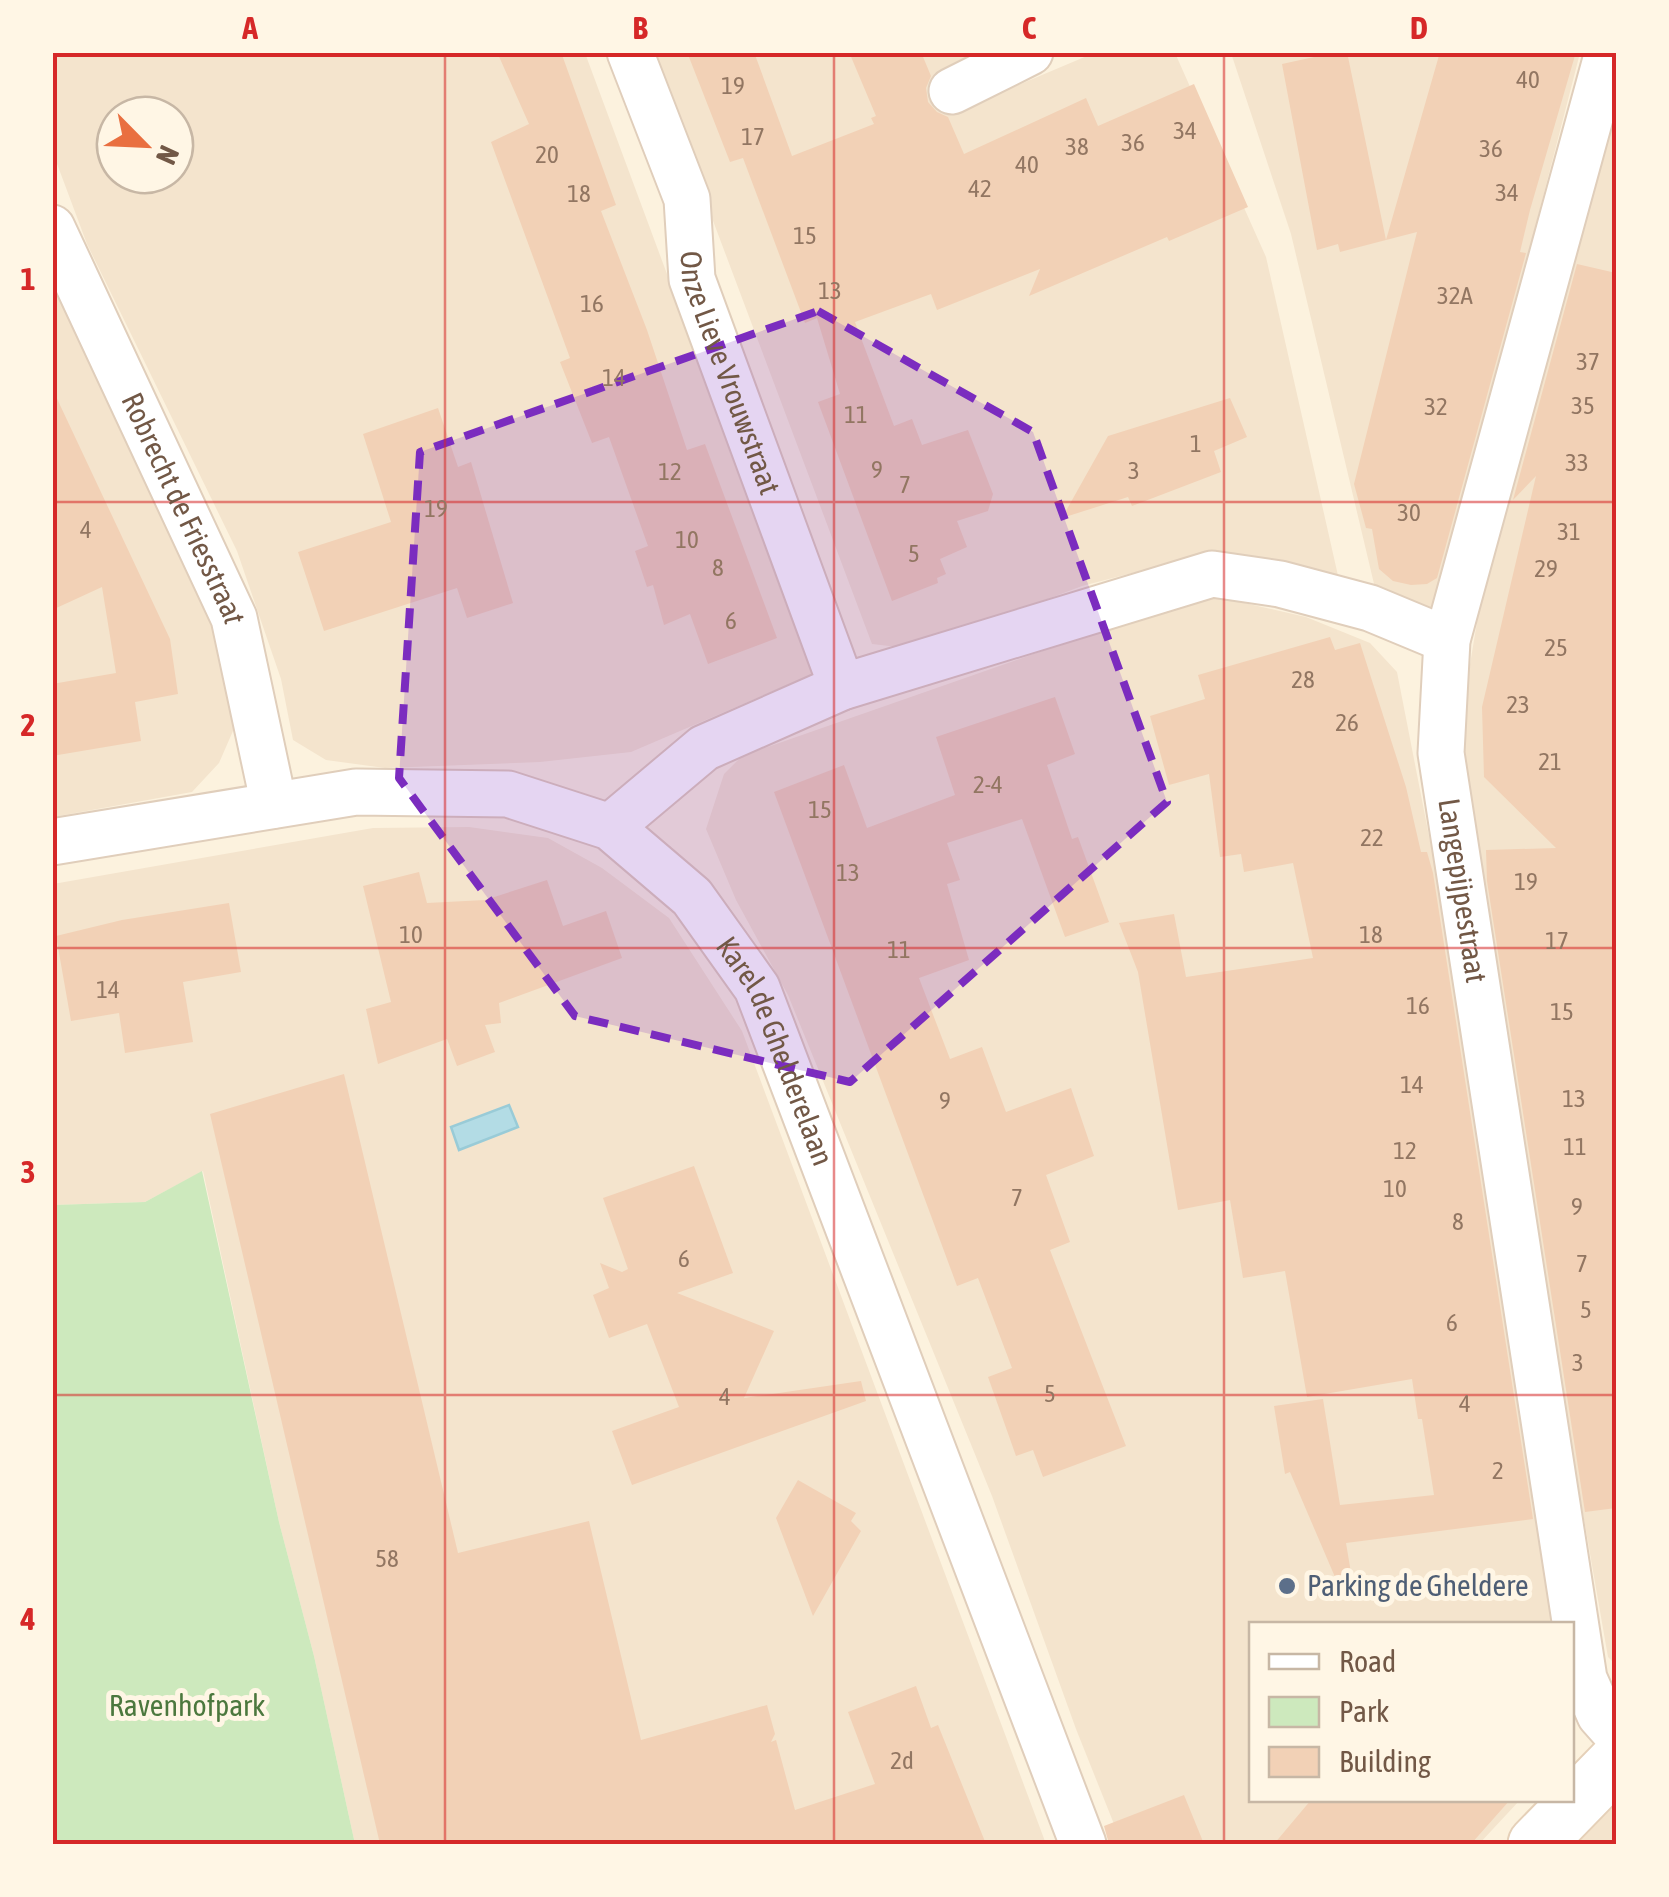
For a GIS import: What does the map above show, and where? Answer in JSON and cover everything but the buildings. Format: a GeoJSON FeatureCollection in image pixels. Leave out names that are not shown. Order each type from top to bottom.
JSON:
{"type":"FeatureCollection","features":[{"type":"Feature","properties":{"kind":"street","name":"Onze Lieve Vrouwstraat"},"geometry":{"type":"LineString","coordinates":[[630,52],[687,198],[692,279],[842,687]]}},
{"type":"Feature","properties":{"kind":"street"},"geometry":{"type":"LineString","coordinates":[[952,91],[1030,52]]}},
{"type":"Feature","properties":{"kind":"street","name":"Langepijpestraat"},"geometry":{"type":"LineString","coordinates":[[1608,52],[1447,640],[1441,752],[1584,1679],[1600,1716],[1616,1732]]}},
{"type":"Feature","properties":{"kind":"street","name":"Robrecht de Friesstraat"},"geometry":{"type":"LineString","coordinates":[[52,228],[234,618],[274,805]]}},
{"type":"Feature","properties":{"kind":"street"},"geometry":{"type":"LineString","coordinates":[[610,827],[704,748],[842,687],[1212,574],[1280,584],[1370,608],[1447,640]]}},
{"type":"Feature","properties":{"kind":"street","name":"Karel de Ghelderelaan"},"geometry":{"type":"LineString","coordinates":[[52,842],[356,792],[508,794],[610,827],[692,897],[757,988],[1084,1844]]}},
{"type":"Feature","properties":{"kind":"street"},"geometry":{"type":"LineString","coordinates":[[1536,1844],[1616,1762]]}},
{"type":"Feature","properties":{"kind":"highlighted area"},"geometry":{"type":"Polygon","coordinates":[[[818,311],[1033,432],[1167,802],[850,1082],[575,1016],[399,778],[420,452],[818,311]]]}},
{"type":"Feature","properties":{"kind":"shaded area"},"geometry":{"type":"Polygon","coordinates":[[[53,53],[585,53],[815,673],[631,752],[540,762],[385,768],[326,760],[293,740],[281,679],[237,551],[87,244],[53,153],[53,53]]]}},
{"type":"Feature","properties":{"kind":"shaded area"},"geometry":{"type":"Polygon","coordinates":[[[650,53],[1005,53],[955,112],[1094,53],[1175,53],[1266,257],[1339,580],[1186,559],[1082,586],[915,649],[872,644],[650,53]]]}},
{"type":"Feature","properties":{"kind":"shaded area"},"geometry":{"type":"Polygon","coordinates":[[[1231,53],[1580,53],[1437,609],[1405,609],[1375,588],[1291,234],[1231,53]]]}},
{"type":"Feature","properties":{"kind":"shaded area"},"geometry":{"type":"Polygon","coordinates":[[[1616,83],[1616,1665],[1608,1657],[1474,888],[1462,713],[1479,610],[1616,83]]]}},
{"type":"Feature","properties":{"kind":"shaded area"},"geometry":{"type":"Polygon","coordinates":[[[52,279],[227,656],[236,724],[219,763],[192,792],[53,817],[52,279]]]}},
{"type":"Feature","properties":{"kind":"shaded area"},"geometry":{"type":"Polygon","coordinates":[[[1205,594],[1306,617],[1370,643],[1397,672],[1483,1113],[1554,1622],[1249,1622],[1249,1802],[1518,1802],[1479,1844],[1122,1844],[992,1496],[788,995],[736,900],[706,829],[724,774],[742,756],[1205,594]]]}},
{"type":"Feature","properties":{"kind":"shaded area"},"geometry":{"type":"Polygon","coordinates":[[[469,827],[548,838],[602,868],[669,918],[742,1031],[1046,1844],[355,1844],[314,1656],[279,1522],[203,1171],[145,1202],[53,1205],[53,884],[373,828],[469,827]]]}},
{"type":"Feature","properties":{"kind":"shaded area"},"geometry":{"type":"Polygon","coordinates":[[[1616,1804],[1616,1844],[1576,1844],[1616,1804]]]}},
{"type":"Feature","properties":{"kind":"green space","name":"Ravenhofpark"},"geometry":{"type":"Polygon","coordinates":[[[202,1171],[355,1844],[53,1844],[53,1205],[145,1202],[202,1171]]]}},
{"type":"Feature","properties":{"kind":"water"},"geometry":{"type":"Polygon","coordinates":[[[509,1105],[518,1127],[459,1150],[451,1127],[509,1105]]]}},
{"type":"Feature","properties":{"kind":"place","name":"Parking de Gheldere"},"geometry":{"type":"Point","coordinates":[1287,1586]}}]}
